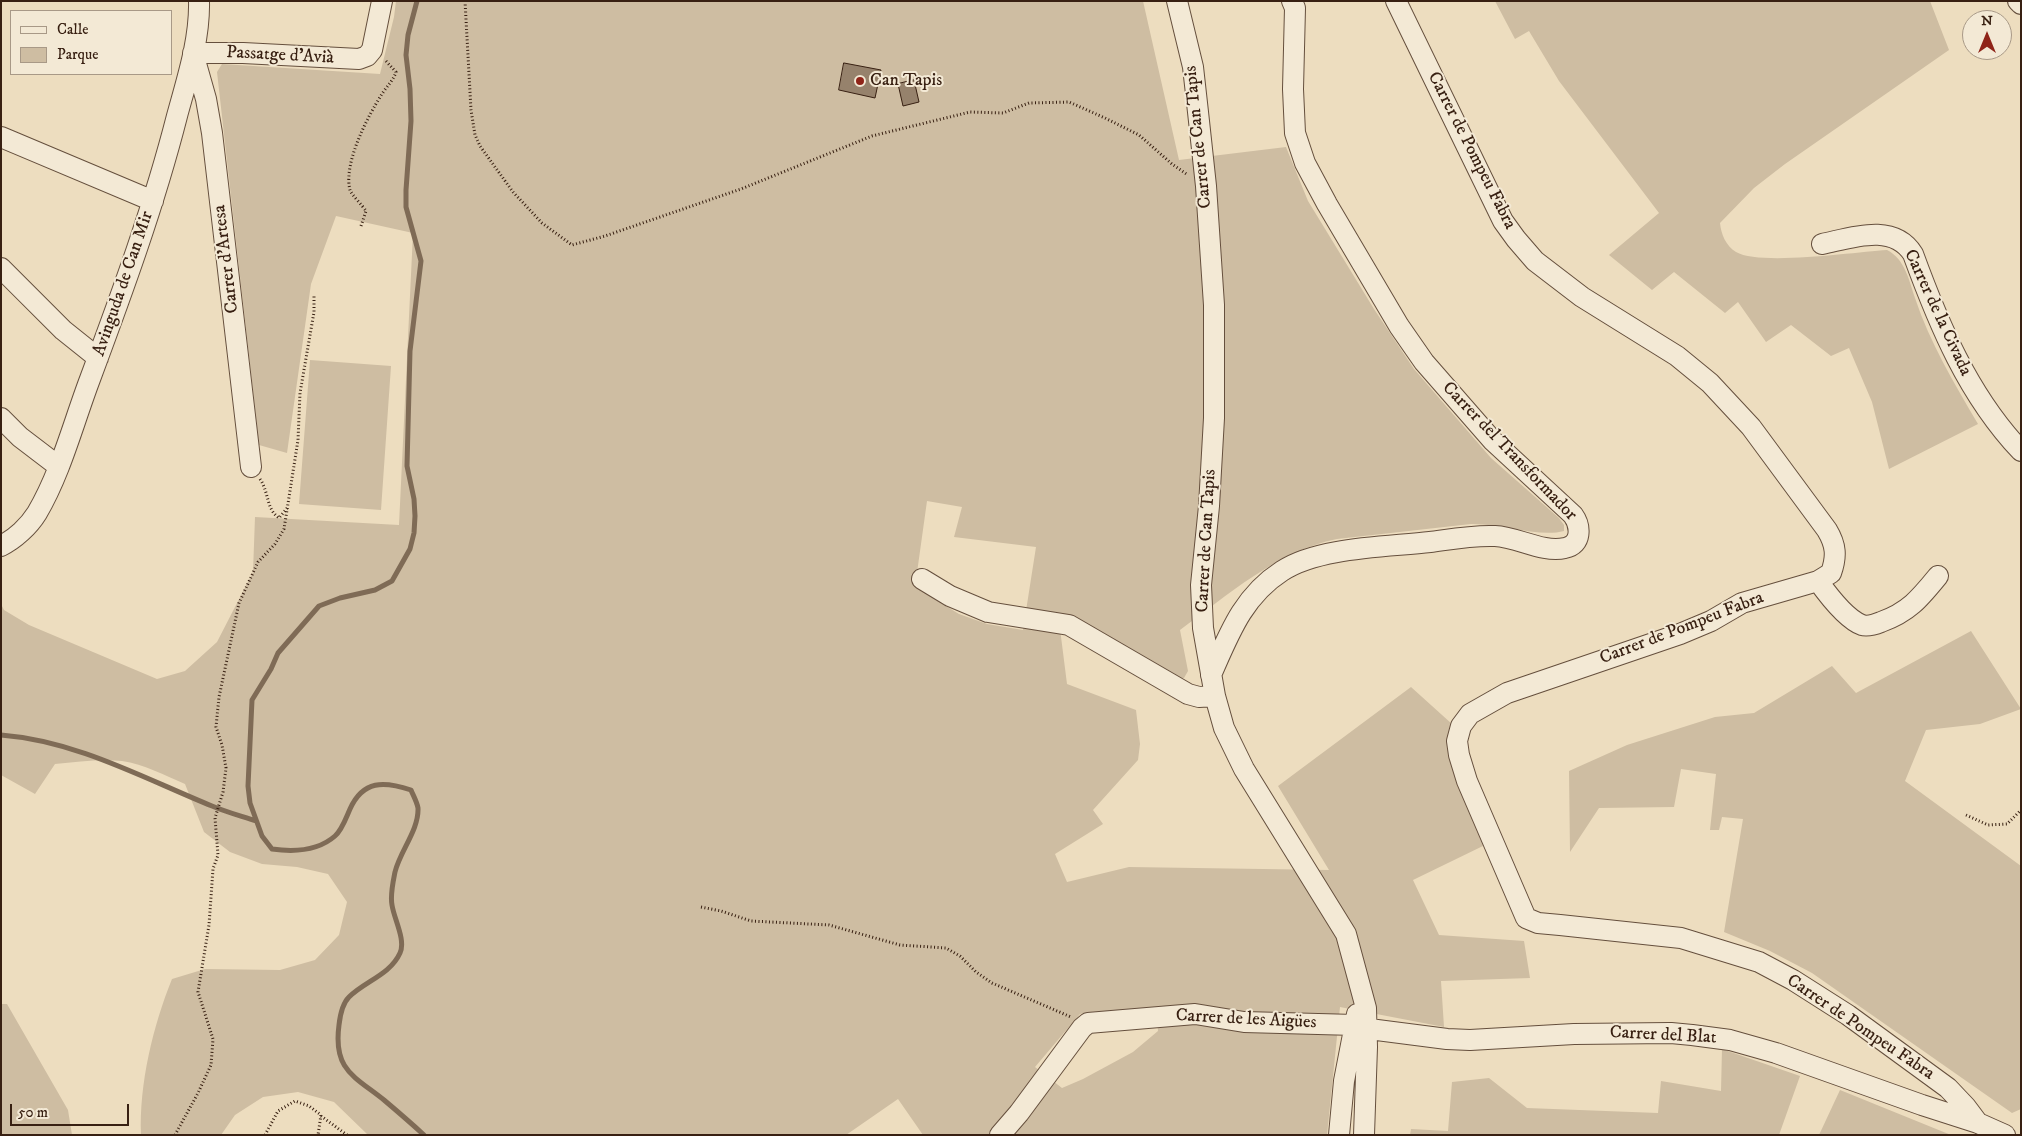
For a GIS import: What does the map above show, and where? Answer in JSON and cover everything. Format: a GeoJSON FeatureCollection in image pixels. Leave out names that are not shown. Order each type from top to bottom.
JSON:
{"type":"FeatureCollection","features":[{"type":"Feature","properties":{"kind":"street","name":"Avinguda de Can Mir"},"geometry":{"type":"LineString","coordinates":[[1,546],[21,532],[36,515],[50,487],[141,240],[171,142],[193,53],[198,27],[199,1]]}},
{"type":"Feature","properties":{"kind":"street"},"geometry":{"type":"LineString","coordinates":[[369,53],[382,1]]}},
{"type":"Feature","properties":{"kind":"street","name":"Carrer de Can Tapis"},"geometry":{"type":"LineString","coordinates":[[1177,1],[1193,67],[1206,186],[1214,305],[1214,418],[1209,506],[1201,585],[1203,628],[1215,696],[1224,728],[1244,768],[1346,934],[1366,1008],[1361,1027],[1364,1135]]}},
{"type":"Feature","properties":{"kind":"street","name":"Carrer de Pompeu Fabra"},"geometry":{"type":"LineString","coordinates":[[1396,1],[1503,220],[1516,239],[1535,261],[1582,297],[1677,356],[1710,383],[1752,427],[1834,542],[1836,552],[1831,573],[1818,581],[1742,604],[1711,621],[1680,634],[1508,693],[1470,714],[1462,726],[1456,741],[1459,755],[1467,781],[1526,918],[1538,923],[1560,926],[1680,938],[1759,962],[1793,980],[1848,1015],[1948,1088],[1966,1106],[1978,1123]]}},
{"type":"Feature","properties":{"kind":"street"},"geometry":{"type":"LineString","coordinates":[[2018,1],[2021,4]]}},
{"type":"Feature","properties":{"kind":"street","name":"Carrer del Transformador"},"geometry":{"type":"LineString","coordinates":[[1211,675],[1226,639],[1247,602],[1284,569],[1302,561],[1322,555],[1352,550],[1482,535],[1515,539],[1544,547],[1566,548],[1572,546],[1577,540],[1579,532],[1579,523],[1573,515],[1494,441],[1424,362],[1399,326],[1326,204],[1305,163],[1296,133],[1293,88],[1295,4]]}},
{"type":"Feature","properties":{"kind":"street","name":"Passatge d'Avià"},"geometry":{"type":"LineString","coordinates":[[193,53],[252,53],[350,59],[359,59],[369,53]]}},
{"type":"Feature","properties":{"kind":"street","name":"Carrer d'Artesa"},"geometry":{"type":"LineString","coordinates":[[193,53],[206,99],[212,133],[251,466]]}},
{"type":"Feature","properties":{"kind":"street"},"geometry":{"type":"LineString","coordinates":[[1,137],[153,201]]}},
{"type":"Feature","properties":{"kind":"street","name":"Carrer de la Civada"},"geometry":{"type":"LineString","coordinates":[[1822,244],[1867,234],[1893,237],[1904,243],[1913,254],[1944,333],[1964,375],[1986,408],[2021,451]]}},
{"type":"Feature","properties":{"kind":"street"},"geometry":{"type":"LineString","coordinates":[[1,268],[63,330],[98,358]]}},
{"type":"Feature","properties":{"kind":"street"},"geometry":{"type":"LineString","coordinates":[[1,418],[20,437],[58,466]]}},
{"type":"Feature","properties":{"kind":"street"},"geometry":{"type":"LineString","coordinates":[[1818,581],[1842,610],[1856,621],[1867,625],[1884,621],[1909,609],[1938,576]]}},
{"type":"Feature","properties":{"kind":"street"},"geometry":{"type":"LineString","coordinates":[[922,579],[950,596],[988,612],[1069,625],[1188,694],[1199,697],[1215,696]]}},
{"type":"Feature","properties":{"kind":"street","name":"Carrer de les Aigües"},"geometry":{"type":"LineString","coordinates":[[1088,1024],[1195,1014],[1244,1022],[1361,1027]]}},
{"type":"Feature","properties":{"kind":"street"},"geometry":{"type":"LineString","coordinates":[[1000,1135],[1028,1101],[1082,1028],[1088,1024]]}},
{"type":"Feature","properties":{"kind":"street"},"geometry":{"type":"LineString","coordinates":[[1339,1135],[1344,1081],[1361,1027]]}},
{"type":"Feature","properties":{"kind":"street","name":"Carrer del Blat"},"geometry":{"type":"LineString","coordinates":[[1361,1027],[1447,1039],[1470,1040],[1574,1034],[1671,1033],[1730,1040],[1820,1067],[1922,1105],[1978,1123],[2005,1135]]}},
{"type":"Feature","properties":{"kind":"path"},"geometry":{"type":"LineString","coordinates":[[465,1],[470,110],[480,146],[496,170],[542,223],[572,246],[741,189],[872,136],[970,112],[1002,113],[1029,103],[1069,102],[1105,118],[1139,135],[1172,164],[1206,186]]}},
{"type":"Feature","properties":{"kind":"path"},"geometry":{"type":"LineString","coordinates":[[361,226],[366,211],[350,191],[350,169],[357,143],[370,113],[387,85],[394,80],[396,72],[369,53]]}},
{"type":"Feature","properties":{"kind":"path"},"geometry":{"type":"LineString","coordinates":[[175,1135],[211,1065],[213,1039],[198,992],[209,925],[214,869],[218,855],[215,818],[223,792],[226,768],[222,745],[216,727],[219,697],[239,603],[258,562],[284,529],[289,505],[293,461],[299,433],[300,394],[314,312],[314,295]]}},
{"type":"Feature","properties":{"kind":"path"},"geometry":{"type":"LineString","coordinates":[[251,466],[263,483],[268,504],[274,515],[279,518],[289,505]]}},
{"type":"Feature","properties":{"kind":"path"},"geometry":{"type":"LineString","coordinates":[[1966,815],[1988,825],[2007,824],[2021,810]]}},
{"type":"Feature","properties":{"kind":"path"},"geometry":{"type":"LineString","coordinates":[[701,907],[721,911],[751,921],[829,925],[900,945],[946,948],[960,956],[976,972],[992,983],[1088,1024]]}},
{"type":"Feature","properties":{"kind":"path"},"geometry":{"type":"LineString","coordinates":[[265,1135],[278,1111],[295,1101],[308,1106],[347,1135]]}},
{"type":"Feature","properties":{"kind":"path"},"geometry":{"type":"LineString","coordinates":[[318,1135],[321,1116]]}},
{"type":"Feature","properties":{"kind":"green space"},"geometry":{"type":"Polygon","coordinates":[[[396,1],[1143,1],[1179,160],[1286,147],[1308,201],[1374,309],[1414,369],[1491,458],[1559,518],[1564,525],[1564,531],[1543,533],[1471,524],[1337,539],[1294,553],[1254,576],[1180,630],[1188,671],[1184,678],[1178,678],[1058,613],[1067,684],[1136,710],[1140,744],[1138,760],[1093,810],[1103,824],[1055,854],[1067,882],[1129,867],[1329,870],[1278,786],[1411,687],[1452,724],[1447,741],[1449,759],[1485,845],[1413,880],[1439,935],[1524,941],[1530,978],[1441,981],[1444,1027],[1340,1007],[1327,1135],[923,1135],[898,1099],[846,1135],[368,1135],[334,1102],[298,1092],[263,1097],[235,1115],[221,1135],[141,1135],[142,1096],[145,1076],[153,1036],[172,979],[205,969],[280,970],[315,960],[339,935],[347,902],[328,874],[297,867],[262,864],[230,852],[204,832],[185,784],[147,767],[114,760],[55,764],[35,794],[1,775],[1,604],[4,610],[29,625],[157,679],[185,671],[217,642],[253,572],[255,517],[399,525],[413,233],[336,216],[311,284],[287,453],[259,445],[217,72],[222,64],[380,74],[396,1]],[[927,501],[915,587],[959,614],[987,624],[1023,630],[1036,547],[954,537],[962,507],[927,501]],[[1156,1008],[1080,1014],[1035,1067],[1062,1088],[1083,1079],[1133,1052],[1158,1031],[1156,1008]]]}},
{"type":"Feature","properties":{"kind":"green space"},"geometry":{"type":"Polygon","coordinates":[[[1495,1],[1930,1],[1949,50],[1785,164],[1754,188],[1720,223],[1723,235],[1729,246],[1736,252],[1748,256],[1786,258],[1887,250],[1893,254],[1906,271],[1921,315],[1935,347],[1978,424],[1889,469],[1872,402],[1849,348],[1831,356],[1791,325],[1766,342],[1738,302],[1725,313],[1674,272],[1652,290],[1609,255],[1659,213],[1559,81],[1529,31],[1515,39],[1495,1]]]}},
{"type":"Feature","properties":{"kind":"green space"},"geometry":{"type":"Polygon","coordinates":[[[310,360],[391,366],[381,510],[299,504],[310,360]]]}},
{"type":"Feature","properties":{"kind":"green space"},"geometry":{"type":"Polygon","coordinates":[[[1971,631],[2021,709],[1980,724],[1926,730],[1905,781],[2021,866],[2021,1109],[2012,1113],[1812,973],[1770,951],[1724,932],[1743,819],[1722,817],[1719,830],[1710,830],[1716,774],[1681,769],[1674,807],[1599,808],[1570,852],[1569,771],[1627,745],[1715,717],[1754,713],[1832,666],[1856,693],[1971,631]]]}},
{"type":"Feature","properties":{"kind":"green space"},"geometry":{"type":"Polygon","coordinates":[[[1,1004],[7,1004],[68,1110],[72,1135],[1,1135],[1,1004]]]}},
{"type":"Feature","properties":{"kind":"green space"},"geometry":{"type":"Polygon","coordinates":[[[1722,1049],[1800,1076],[1779,1135],[1410,1135],[1411,1129],[1448,1131],[1452,1082],[1489,1078],[1527,1108],[1658,1113],[1661,1081],[1721,1091],[1722,1049]]]}},
{"type":"Feature","properties":{"kind":"green space"},"geometry":{"type":"Polygon","coordinates":[[[1840,1090],[1951,1135],[1819,1135],[1840,1090]]]}},
{"type":"Feature","properties":{"kind":"building","name":"Can Tapis"},"geometry":{"type":"Polygon","coordinates":[[[844,63],[881,70],[875,98],[839,90],[844,63]]]}},
{"type":"Feature","properties":{"kind":"building"},"geometry":{"type":"Polygon","coordinates":[[[914,80],[919,102],[903,106],[898,84],[914,80]]]}},
{"type":"Feature","properties":{"kind":"waterway"},"geometry":{"type":"LineString","coordinates":[[417,1],[408,35],[406,55],[411,121],[406,207],[421,261],[410,351],[407,466],[414,499],[414,533],[410,549],[392,581],[375,590],[340,598],[319,606],[278,653],[271,669],[252,700],[248,786],[250,803],[262,836],[272,849],[288,850],[305,849],[321,845],[335,836],[342,827],[355,799],[368,788],[383,784],[411,790],[418,808],[418,816],[397,864],[391,901],[402,942],[400,953],[390,967],[349,997],[341,1014],[338,1040],[339,1052],[343,1062],[355,1078],[384,1100],[424,1135]]}},
{"type":"Feature","properties":{"kind":"waterway"},"geometry":{"type":"LineString","coordinates":[[1,735],[29,739],[83,753],[109,762],[217,808],[256,821]]}},
{"type":"Feature","properties":{"kind":"place","name":"Can Tapis"},"geometry":{"type":"Point","coordinates":[860,81]}}]}
